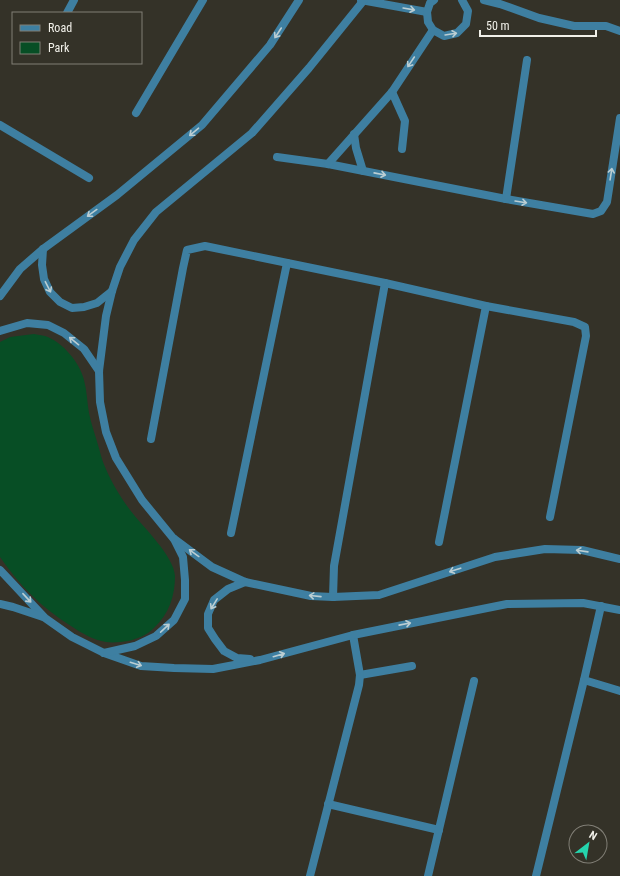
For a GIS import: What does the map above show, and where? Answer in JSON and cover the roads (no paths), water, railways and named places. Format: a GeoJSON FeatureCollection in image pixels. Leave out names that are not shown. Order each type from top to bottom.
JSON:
{"type":"FeatureCollection","features":[{"type":"Feature","properties":{"kind":"street"},"geometry":{"type":"LineString","coordinates":[[68,12],[74,0]]}},
{"type":"Feature","properties":{"kind":"street"},"geometry":{"type":"LineString","coordinates":[[136,113],[203,0]]}},
{"type":"Feature","properties":{"kind":"street"},"geometry":{"type":"LineString","coordinates":[[0,296],[20,269],[43,249],[117,195],[202,125],[270,45],[299,0]]}},
{"type":"Feature","properties":{"kind":"street"},"geometry":{"type":"LineString","coordinates":[[104,653],[135,646],[156,636],[174,620],[185,599],[183,557],[173,538],[142,500],[116,458],[106,432],[100,402],[99,371],[106,316],[120,267],[134,240],[156,212],[252,133],[309,68],[363,0],[427,12]]}},
{"type":"Feature","properties":{"kind":"street"},"geometry":{"type":"LineString","coordinates":[[434,0],[430,3],[427,12],[428,22],[433,30],[444,36],[457,33],[466,24],[468,11],[462,0]]}},
{"type":"Feature","properties":{"kind":"street"},"geometry":{"type":"LineString","coordinates":[[484,0],[539,18],[574,26],[606,26],[620,31]]}},
{"type":"Feature","properties":{"kind":"street"},"geometry":{"type":"LineString","coordinates":[[328,164],[392,92],[433,30]]}},
{"type":"Feature","properties":{"kind":"street"},"geometry":{"type":"LineString","coordinates":[[506,199],[527,60]]}},
{"type":"Feature","properties":{"kind":"street"},"geometry":{"type":"LineString","coordinates":[[392,92],[405,121],[402,149]]}},
{"type":"Feature","properties":{"kind":"street"},"geometry":{"type":"LineString","coordinates":[[277,157],[363,170],[506,199],[593,214],[601,211],[607,202],[620,118]]}},
{"type":"Feature","properties":{"kind":"street"},"geometry":{"type":"LineString","coordinates":[[0,125],[90,178]]}},
{"type":"Feature","properties":{"kind":"street"},"geometry":{"type":"LineString","coordinates":[[354,134],[356,148],[363,170]]}},
{"type":"Feature","properties":{"kind":"street"},"geometry":{"type":"LineString","coordinates":[[151,439],[187,250],[205,246],[385,283],[486,306],[574,322],[585,327],[586,336],[550,517]]}},
{"type":"Feature","properties":{"kind":"street"},"geometry":{"type":"LineString","coordinates":[[43,249],[42,265],[44,279],[50,292],[60,302],[72,308],[84,307],[97,303],[112,291]]}},
{"type":"Feature","properties":{"kind":"street"},"geometry":{"type":"LineString","coordinates":[[231,533],[287,263]]}},
{"type":"Feature","properties":{"kind":"street"},"geometry":{"type":"LineString","coordinates":[[333,597],[334,566],[385,283]]}},
{"type":"Feature","properties":{"kind":"street"},"geometry":{"type":"LineString","coordinates":[[439,542],[486,306]]}},
{"type":"Feature","properties":{"kind":"street"},"geometry":{"type":"LineString","coordinates":[[0,331],[27,323],[48,325],[64,333],[84,350],[99,371]]}},
{"type":"Feature","properties":{"kind":"street"},"geometry":{"type":"LineString","coordinates":[[173,538],[212,567],[245,582],[311,596],[333,597],[379,595],[495,557],[545,549],[582,550],[620,559]]}},
{"type":"Feature","properties":{"kind":"street"},"geometry":{"type":"LineString","coordinates":[[0,570],[45,618],[72,638],[104,653],[141,666],[213,669],[260,660],[352,635],[507,604],[583,604],[620,610]]}},
{"type":"Feature","properties":{"kind":"street"},"geometry":{"type":"LineString","coordinates":[[245,582],[228,589],[214,600],[208,614],[208,628],[224,651],[237,658],[260,660]]}},
{"type":"Feature","properties":{"kind":"street"},"geometry":{"type":"LineString","coordinates":[[0,604],[45,618]]}},
{"type":"Feature","properties":{"kind":"street"},"geometry":{"type":"LineString","coordinates":[[536,876],[601,606]]}},
{"type":"Feature","properties":{"kind":"street"},"geometry":{"type":"LineString","coordinates":[[310,876],[359,685],[360,676],[352,635]]}},
{"type":"Feature","properties":{"kind":"street"},"geometry":{"type":"LineString","coordinates":[[360,676],[412,666]]}},
{"type":"Feature","properties":{"kind":"street"},"geometry":{"type":"LineString","coordinates":[[584,680],[620,691]]}},
{"type":"Feature","properties":{"kind":"street"},"geometry":{"type":"LineString","coordinates":[[428,876],[474,681]]}},
{"type":"Feature","properties":{"kind":"street"},"geometry":{"type":"LineString","coordinates":[[328,804],[439,830]]}}]}
